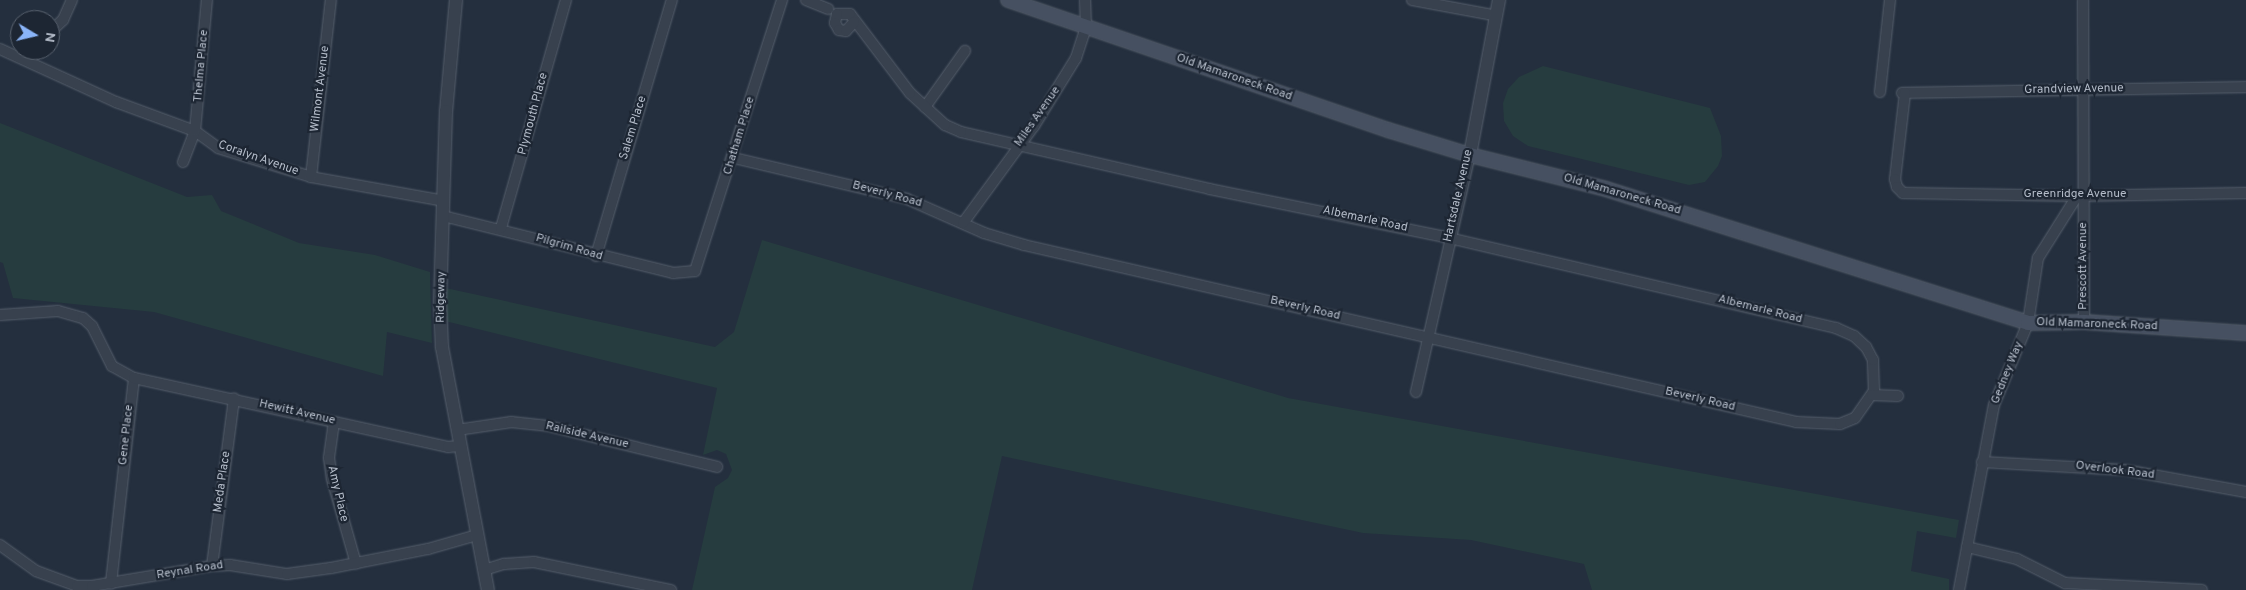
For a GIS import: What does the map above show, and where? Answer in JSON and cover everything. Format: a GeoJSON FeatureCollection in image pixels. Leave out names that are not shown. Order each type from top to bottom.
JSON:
{"type":"FeatureCollection","features":[{"type":"Feature","properties":{"kind":"main road","name":"Old Mamaroneck Road"},"geometry":{"type":"LineString","coordinates":[[1008,0],[1470,155],[1606,189],[2028,323],[2084,322],[2246,333]]}},
{"type":"Feature","properties":{"kind":"street"},"geometry":{"type":"LineString","coordinates":[[60,23],[72,0]]}},
{"type":"Feature","properties":{"kind":"street","name":"Thelma Place"},"geometry":{"type":"LineString","coordinates":[[183,162],[195,131],[208,0]]}},
{"type":"Feature","properties":{"kind":"street","name":"Wilmont Avenue"},"geometry":{"type":"LineString","coordinates":[[311,177],[331,0]]}},
{"type":"Feature","properties":{"kind":"street","name":"Ridgeway"},"geometry":{"type":"LineString","coordinates":[[456,0],[446,111],[442,347],[488,590]]}},
{"type":"Feature","properties":{"kind":"street","name":"Plymouth Place"},"geometry":{"type":"LineString","coordinates":[[501,228],[566,0]]}},
{"type":"Feature","properties":{"kind":"street","name":"Salem Place"},"geometry":{"type":"LineString","coordinates":[[596,256],[672,0]]}},
{"type":"Feature","properties":{"kind":"street","name":"Chatham Place"},"geometry":{"type":"LineString","coordinates":[[695,271],[734,158],[782,0]]}},
{"type":"Feature","properties":{"kind":"street"},"geometry":{"type":"LineString","coordinates":[[806,0],[828,9]]}},
{"type":"Feature","properties":{"kind":"street","name":"Miles Avenue"},"geometry":{"type":"LineString","coordinates":[[963,223],[1076,58],[1086,27],[1085,0]]}},
{"type":"Feature","properties":{"kind":"street"},"geometry":{"type":"LineString","coordinates":[[1412,0],[1493,15]]}},
{"type":"Feature","properties":{"kind":"street","name":"Hartsdale Avenue"},"geometry":{"type":"LineString","coordinates":[[1416,392],[1470,155],[1493,15],[1498,0]]}},
{"type":"Feature","properties":{"kind":"street"},"geometry":{"type":"LineString","coordinates":[[1880,92],[1890,0]]}},
{"type":"Feature","properties":{"kind":"street","name":"Prescott Avenue"},"geometry":{"type":"LineString","coordinates":[[2083,0],[2084,90],[2080,196],[2084,322]]}},
{"type":"Feature","properties":{"kind":"street","name":"Albemarle Road"},"geometry":{"type":"LineString","coordinates":[[854,22],[868,34],[888,67],[925,107],[945,125],[961,132],[1019,143],[1210,189],[1450,238],[1836,328],[1854,336],[1873,360],[1876,376],[1872,394]]}},
{"type":"Feature","properties":{"kind":"street"},"geometry":{"type":"LineString","coordinates":[[925,107],[965,51]]}},
{"type":"Feature","properties":{"kind":"street","name":"Coralyn Avenue"},"geometry":{"type":"LineString","coordinates":[[23,60],[116,102],[195,131],[218,148],[311,177],[444,201]]}},
{"type":"Feature","properties":{"kind":"street","name":"Grandview Avenue"},"geometry":{"type":"LineString","coordinates":[[1905,193],[1897,187],[1895,179],[1904,93],[2246,87]]}},
{"type":"Feature","properties":{"kind":"street","name":"Beverly Road"},"geometry":{"type":"LineString","coordinates":[[734,158],[907,199],[984,233],[1024,245],[1796,422],[1840,424],[1855,418],[1872,394]]}},
{"type":"Feature","properties":{"kind":"street","name":"Greenridge Avenue"},"geometry":{"type":"LineString","coordinates":[[1905,193],[2080,196],[2246,193]]}},
{"type":"Feature","properties":{"kind":"street","name":"Gedney Way"},"geometry":{"type":"LineString","coordinates":[[1959,590],[1994,405],[2028,323],[2038,258],[2080,196]]}},
{"type":"Feature","properties":{"kind":"street","name":"Pilgrim Road"},"geometry":{"type":"LineString","coordinates":[[443,216],[501,228],[596,256],[673,273],[695,271]]}},
{"type":"Feature","properties":{"kind":"street"},"geometry":{"type":"LineString","coordinates":[[0,315],[19,311],[72,314],[92,326],[112,366],[134,378]]}},
{"type":"Feature","properties":{"kind":"street","name":"Hewitt Avenue"},"geometry":{"type":"LineString","coordinates":[[134,378],[234,398],[448,447],[460,446]]}},
{"type":"Feature","properties":{"kind":"street","name":"Gene Place"},"geometry":{"type":"LineString","coordinates":[[111,584],[134,378]]}},
{"type":"Feature","properties":{"kind":"street"},"geometry":{"type":"LineString","coordinates":[[1872,394],[1898,396]]}},
{"type":"Feature","properties":{"kind":"street","name":"Meda Place"},"geometry":{"type":"LineString","coordinates":[[212,566],[234,398]]}},
{"type":"Feature","properties":{"kind":"street","name":"Amy Place"},"geometry":{"type":"LineString","coordinates":[[334,422],[329,458],[332,480],[356,564]]}},
{"type":"Feature","properties":{"kind":"street","name":"Railside Avenue"},"geometry":{"type":"LineString","coordinates":[[457,430],[511,422],[548,426],[717,467]]}},
{"type":"Feature","properties":{"kind":"street","name":"Overlook Road"},"geometry":{"type":"LineString","coordinates":[[1982,462],[2125,470],[2246,492]]}},
{"type":"Feature","properties":{"kind":"street","name":"Reynal Road"},"geometry":{"type":"LineString","coordinates":[[0,545],[36,571],[77,586],[111,584],[212,566],[230,565],[287,574],[356,564],[477,535]]}},
{"type":"Feature","properties":{"kind":"street"},"geometry":{"type":"LineString","coordinates":[[1967,548],[2017,559],[2065,583],[2202,590]]}},
{"type":"Feature","properties":{"kind":"street"},"geometry":{"type":"LineString","coordinates":[[484,570],[504,564],[534,562],[671,590]]}},
{"type":"Feature","properties":{"kind":"green space"},"geometry":{"type":"Polygon","coordinates":[[[1543,66],[1710,108],[1721,136],[1722,156],[1718,166],[1705,182],[1689,185],[1528,146],[1513,136],[1504,121],[1503,103],[1508,89],[1519,77],[1543,66]]]}},
{"type":"Feature","properties":{"kind":"green space"},"geometry":{"type":"Polygon","coordinates":[[[0,123],[187,197],[212,195],[221,211],[299,243],[375,255],[430,272],[432,343],[387,332],[383,376],[154,312],[13,298],[3,263],[0,262],[0,123]]]}},
{"type":"Feature","properties":{"kind":"green space"},"geometry":{"type":"Polygon","coordinates":[[[762,240],[1288,398],[1959,520],[1956,538],[1917,531],[1911,571],[1949,579],[1949,590],[1592,590],[1584,564],[1471,540],[1363,533],[1002,456],[972,590],[692,590],[715,487],[728,478],[732,470],[726,454],[717,450],[703,455],[717,388],[441,320],[441,287],[715,347],[734,332],[762,240]]]}}]}
